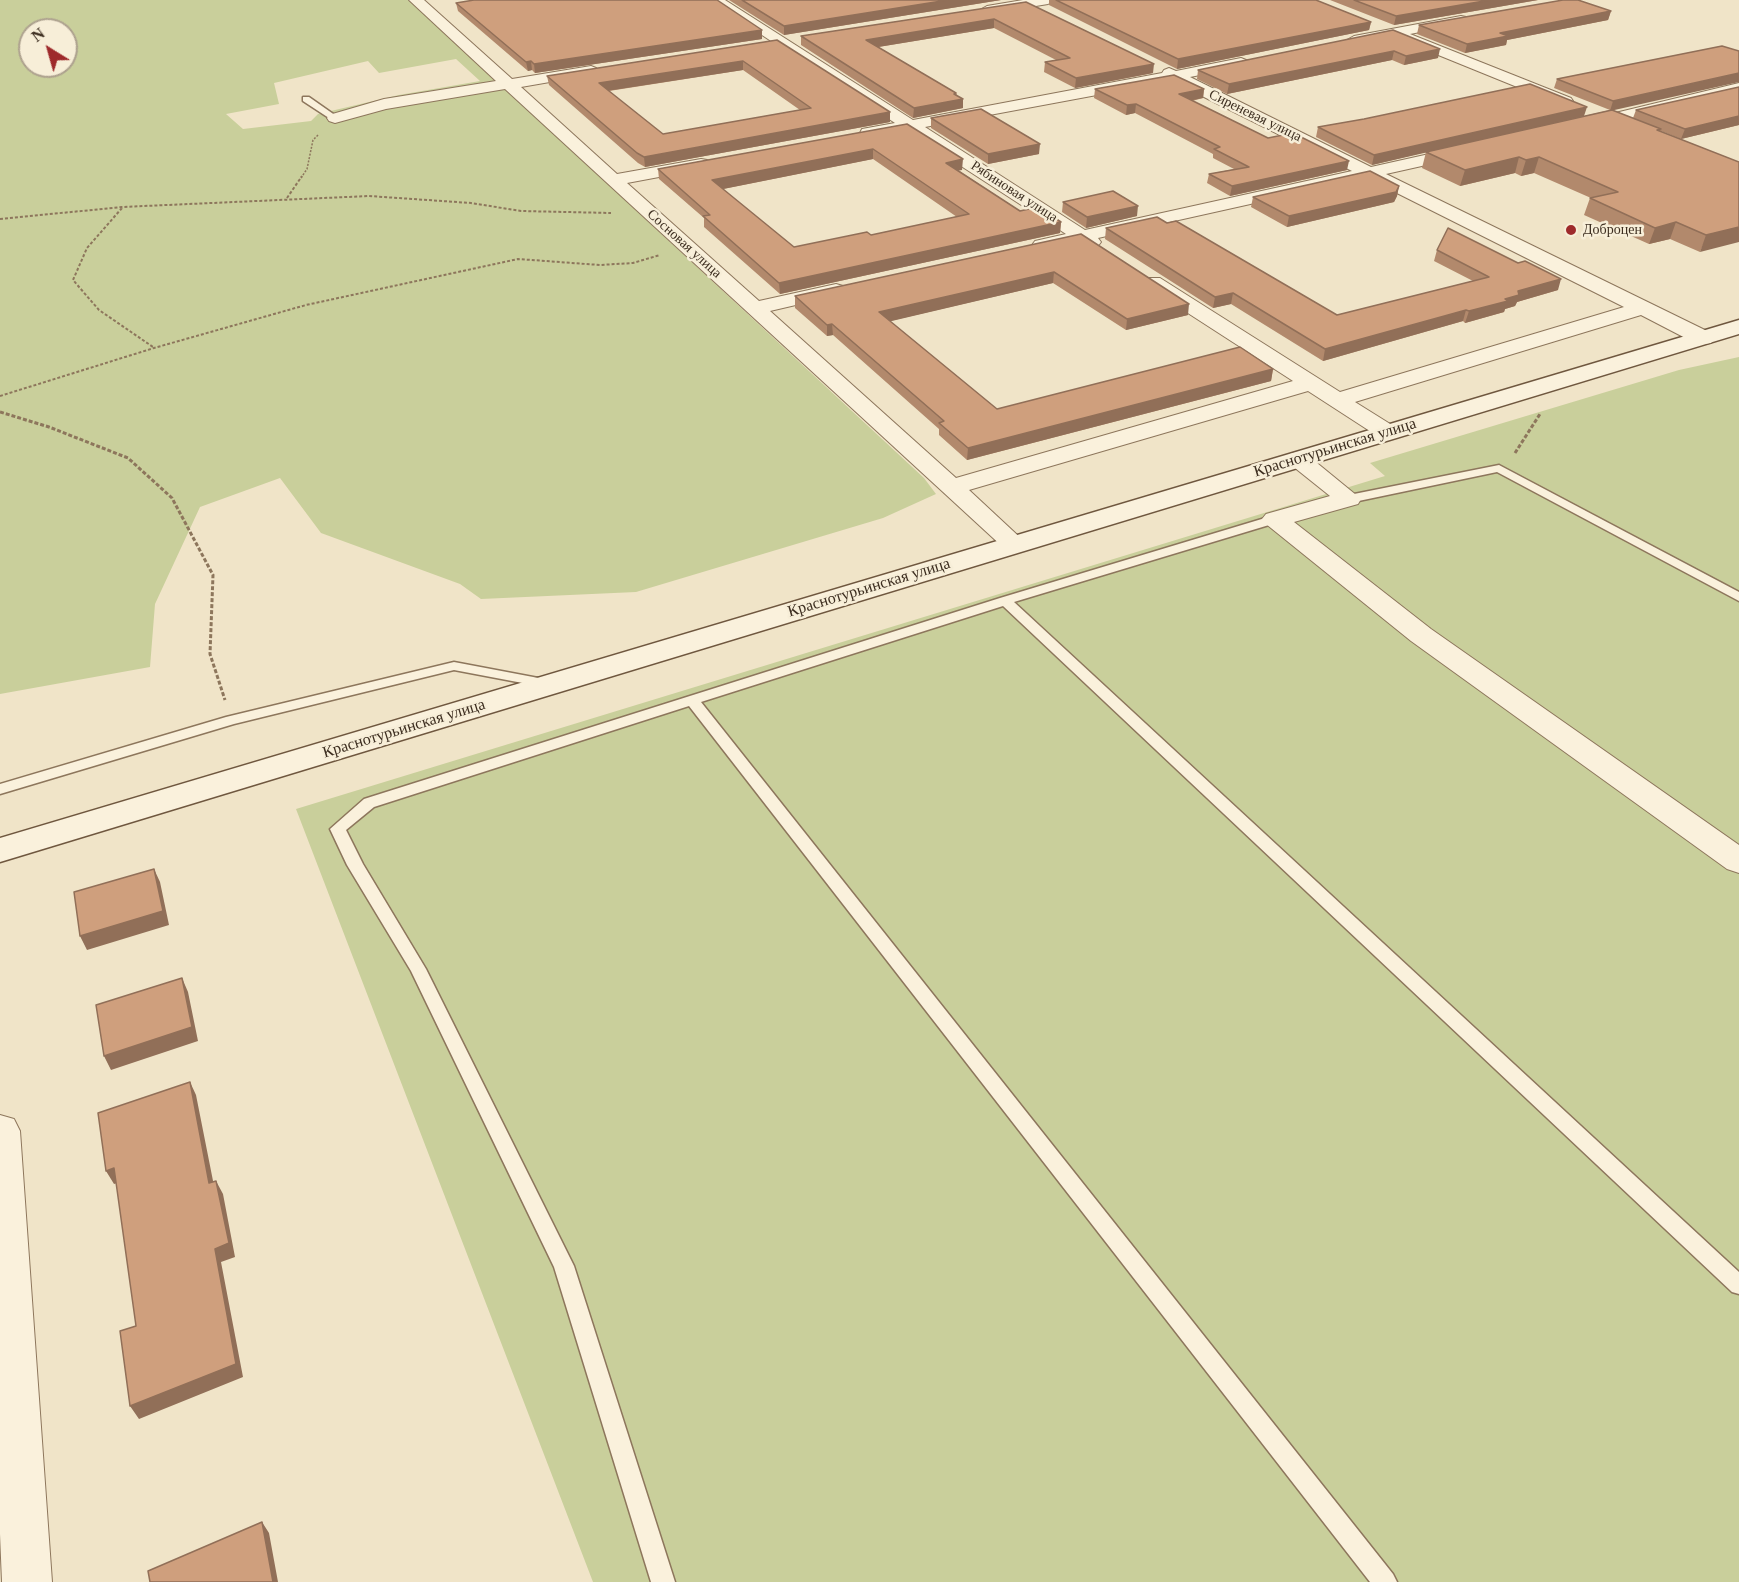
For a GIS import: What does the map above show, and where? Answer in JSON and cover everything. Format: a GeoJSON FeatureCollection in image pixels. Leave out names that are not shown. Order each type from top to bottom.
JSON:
{"type":"FeatureCollection","features":[{"type":"Feature","properties":{"kind":"main road","name":"Краснотурьинская улица"},"geometry":{"type":"LineString","coordinates":[[0,850],[1739,327]]}},
{"type":"Feature","properties":{"kind":"street","name":"Рябиновая улица"},"geometry":{"type":"LineString","coordinates":[[716,0],[1102,249]]}},
{"type":"Feature","properties":{"kind":"street"},"geometry":{"type":"LineString","coordinates":[[970,13],[1025,2],[1049,7]]}},
{"type":"Feature","properties":{"kind":"street"},"geometry":{"type":"LineString","coordinates":[[421,4],[447,6]]}},
{"type":"Feature","properties":{"kind":"street","name":"Сосновая улица"},"geometry":{"type":"LineString","coordinates":[[421,4],[1014,544]]}},
{"type":"Feature","properties":{"kind":"street"},"geometry":{"type":"LineString","coordinates":[[1335,44],[1471,18]]}},
{"type":"Feature","properties":{"kind":"street"},"geometry":{"type":"LineString","coordinates":[[1362,20],[1632,127]]}},
{"type":"Feature","properties":{"kind":"street"},"geometry":{"type":"LineString","coordinates":[[758,45],[805,38]]}},
{"type":"Feature","properties":{"kind":"street"},"geometry":{"type":"LineString","coordinates":[[854,136],[1256,60]]}},
{"type":"Feature","properties":{"kind":"street","name":"Сиреневая улица"},"geometry":{"type":"LineString","coordinates":[[1144,61],[1703,338]]}},
{"type":"Feature","properties":{"kind":"street"},"geometry":{"type":"LineString","coordinates":[[335,118],[384,104],[610,68]]}},
{"type":"Feature","properties":{"kind":"street"},"geometry":{"type":"LineString","coordinates":[[1565,129],[1739,88]]}},
{"type":"Feature","properties":{"kind":"street"},"geometry":{"type":"LineString","coordinates":[[1024,249],[1485,147]]}},
{"type":"Feature","properties":{"kind":"street"},"geometry":{"type":"LineString","coordinates":[[613,180],[716,161]]}},
{"type":"Feature","properties":{"kind":"street"},"geometry":{"type":"LineString","coordinates":[[1142,274],[1387,432]]}},
{"type":"Feature","properties":{"kind":"street"},"geometry":{"type":"LineString","coordinates":[[754,308],[848,288]]}},
{"type":"Feature","properties":{"kind":"street"},"geometry":{"type":"LineString","coordinates":[[1337,400],[1642,308]]}},
{"type":"Feature","properties":{"kind":"street"},"geometry":{"type":"LineString","coordinates":[[952,488],[1312,383]]}},
{"type":"Feature","properties":{"kind":"street"},"geometry":{"type":"LineString","coordinates":[[1298,459],[1349,499]]}},
{"type":"Feature","properties":{"kind":"street"},"geometry":{"type":"LineString","coordinates":[[1275,519],[1349,499]]}},
{"type":"Feature","properties":{"kind":"street"},"geometry":{"type":"LineString","coordinates":[[1275,519],[1421,634],[1739,861]]}},
{"type":"Feature","properties":{"kind":"street"},"geometry":{"type":"LineString","coordinates":[[0,1131],[17,1573]]}},
{"type":"Feature","properties":{"kind":"lane"},"geometry":{"type":"LineString","coordinates":[[306,99],[335,118]]}},
{"type":"Feature","properties":{"kind":"lane"},"geometry":{"type":"LineString","coordinates":[[1349,499],[1499,468],[1739,597]]}},
{"type":"Feature","properties":{"kind":"lane"},"geometry":{"type":"LineString","coordinates":[[663,1582],[564,1266],[418,969],[355,865],[338,829],[369,803],[1005,601],[1275,519]]}},
{"type":"Feature","properties":{"kind":"lane"},"geometry":{"type":"LineString","coordinates":[[1005,601],[1739,1285]]}},
{"type":"Feature","properties":{"kind":"lane"},"geometry":{"type":"LineString","coordinates":[[0,789],[231,720],[454,666],[553,684]]}},
{"type":"Feature","properties":{"kind":"lane"},"geometry":{"type":"LineString","coordinates":[[693,701],[1385,1582]]}},
{"type":"Feature","properties":{"kind":"path"},"geometry":{"type":"LineString","coordinates":[[286,199],[307,169],[313,140],[335,118]]}},
{"type":"Feature","properties":{"kind":"path"},"geometry":{"type":"LineString","coordinates":[[0,219],[122,207],[369,196],[471,203],[521,211],[648,212]]}},
{"type":"Feature","properties":{"kind":"path"},"geometry":{"type":"LineString","coordinates":[[122,207],[87,248],[73,280],[99,310],[154,348]]}},
{"type":"Feature","properties":{"kind":"path"},"geometry":{"type":"LineString","coordinates":[[0,396],[154,348],[306,305],[518,259],[600,265],[633,263],[670,252],[693,252]]}},
{"type":"Feature","properties":{"kind":"path"},"geometry":{"type":"LineString","coordinates":[[0,412],[49,427],[128,458],[172,498],[213,575],[210,654],[231,720]]}},
{"type":"Feature","properties":{"kind":"green space"},"geometry":{"type":"Polygon","coordinates":[[[0,0],[410,0],[924,478],[936,494],[883,518],[636,592],[481,599],[460,584],[321,533],[280,478],[200,507],[155,604],[150,667],[0,694],[0,0]],[[456,59],[379,73],[368,61],[274,83],[279,104],[226,114],[243,129],[311,121],[318,114],[399,95],[480,81],[456,59]]]}},
{"type":"Feature","properties":{"kind":"green space"},"geometry":{"type":"Polygon","coordinates":[[[1739,357],[1739,1582],[593,1582],[296,809],[1385,476],[1370,463],[1679,370],[1739,357]]]}},
{"type":"Feature","properties":{"kind":"building"},"geometry":{"type":"Polygon","coordinates":[[[474,0],[717,0],[762,30],[534,64],[531,61],[526,62],[456,3],[474,0]]]}},
{"type":"Feature","properties":{"kind":"building"},"geometry":{"type":"Polygon","coordinates":[[[742,0],[948,0],[784,26],[742,0]]]}},
{"type":"Feature","properties":{"kind":"building"},"geometry":{"type":"Polygon","coordinates":[[[1056,0],[1316,0],[1371,22],[1178,59],[1056,0]]]}},
{"type":"Feature","properties":{"kind":"building"},"geometry":{"type":"Polygon","coordinates":[[[1354,0],[1490,0],[1396,16],[1354,0]]]}},
{"type":"Feature","properties":{"kind":"building"},"geometry":{"type":"Polygon","coordinates":[[[1563,0],[1578,0],[1611,11],[1500,33],[1508,36],[1467,44],[1419,25],[1563,0]]]}},
{"type":"Feature","properties":{"kind":"building"},"geometry":{"type":"Polygon","coordinates":[[[1026,2],[1154,64],[1076,78],[1045,62],[1070,58],[994,19],[866,40],[963,99],[914,108],[801,36],[1026,2]]]}},
{"type":"Feature","properties":{"kind":"building"},"geometry":{"type":"Polygon","coordinates":[[[1393,30],[1440,49],[1406,56],[1394,51],[1229,84],[1198,70],[1393,30]]]}},
{"type":"Feature","properties":{"kind":"building"},"geometry":{"type":"Polygon","coordinates":[[[777,40],[890,112],[644,157],[547,76],[777,40]],[[743,61],[599,83],[663,134],[811,108],[743,61]]]}},
{"type":"Feature","properties":{"kind":"building"},"geometry":{"type":"Polygon","coordinates":[[[1722,46],[1739,51],[1739,73],[1613,101],[1557,79],[1722,46]]]}},
{"type":"Feature","properties":{"kind":"building"},"geometry":{"type":"Polygon","coordinates":[[[1174,75],[1204,89],[1179,94],[1268,138],[1293,133],[1349,161],[1232,186],[1209,174],[1249,167],[1214,149],[1220,147],[1136,104],[1127,105],[1095,89],[1174,75]]]}},
{"type":"Feature","properties":{"kind":"building"},"geometry":{"type":"Polygon","coordinates":[[[1530,84],[1587,107],[1374,155],[1318,127],[1364,119],[1530,84]]]}},
{"type":"Feature","properties":{"kind":"building"},"geometry":{"type":"Polygon","coordinates":[[[1739,87],[1739,116],[1685,129],[1636,110],[1739,87]]]}},
{"type":"Feature","properties":{"kind":"building"},"geometry":{"type":"Polygon","coordinates":[[[981,109],[1040,144],[988,154],[931,118],[981,109]]]}},
{"type":"Feature","properties":{"kind":"building"},"geometry":{"type":"Polygon","coordinates":[[[1612,110],[1739,162],[1739,227],[1706,235],[1676,222],[1655,228],[1590,198],[1618,192],[1539,157],[1526,160],[1519,157],[1465,170],[1426,152],[1612,110]]]}},
{"type":"Feature","properties":{"kind":"building"},"geometry":{"type":"Polygon","coordinates":[[[907,124],[963,159],[946,163],[1020,211],[1038,207],[1061,222],[779,283],[703,216],[710,215],[658,169],[907,124]],[[873,149],[712,180],[794,247],[867,232],[871,235],[969,214],[873,149]]]}},
{"type":"Feature","properties":{"kind":"building"},"geometry":{"type":"Polygon","coordinates":[[[1370,171],[1399,186],[1396,192],[1289,216],[1253,197],[1370,171]]]}},
{"type":"Feature","properties":{"kind":"building"},"geometry":{"type":"Polygon","coordinates":[[[1113,191],[1138,206],[1087,217],[1063,202],[1113,191]]]}},
{"type":"Feature","properties":{"kind":"building"},"geometry":{"type":"Polygon","coordinates":[[[1157,217],[1167,223],[1176,221],[1337,315],[1489,277],[1437,250],[1448,228],[1518,263],[1525,261],[1561,279],[1518,291],[1519,295],[1505,299],[1508,301],[1466,310],[1325,349],[1233,293],[1215,297],[1106,228],[1157,217]]]}},
{"type":"Feature","properties":{"kind":"building"},"geometry":{"type":"Polygon","coordinates":[[[1081,234],[1189,304],[1127,319],[1054,272],[879,312],[997,409],[1240,347],[1273,369],[968,448],[939,423],[944,421],[832,324],[827,325],[795,296],[1081,234]]]}},
{"type":"Feature","properties":{"kind":"building"},"geometry":{"type":"Polygon","coordinates":[[[154,869],[163,911],[80,936],[74,892],[154,869]]]}},
{"type":"Feature","properties":{"kind":"building"},"geometry":{"type":"Polygon","coordinates":[[[182,978],[192,1027],[104,1056],[96,1005],[182,978]]]}},
{"type":"Feature","properties":{"kind":"building"},"geometry":{"type":"Polygon","coordinates":[[[190,1082],[209,1183],[216,1181],[229,1243],[215,1249],[236,1364],[130,1406],[120,1331],[136,1326],[114,1168],[106,1171],[98,1113],[190,1082]]]}},
{"type":"Feature","properties":{"kind":"building"},"geometry":{"type":"Polygon","coordinates":[[[262,1522],[273,1582],[150,1582],[148,1571],[262,1522]]]}},
{"type":"Feature","properties":{"kind":"place","name":"Доброцен"},"geometry":{"type":"Point","coordinates":[1571,230]}}]}
